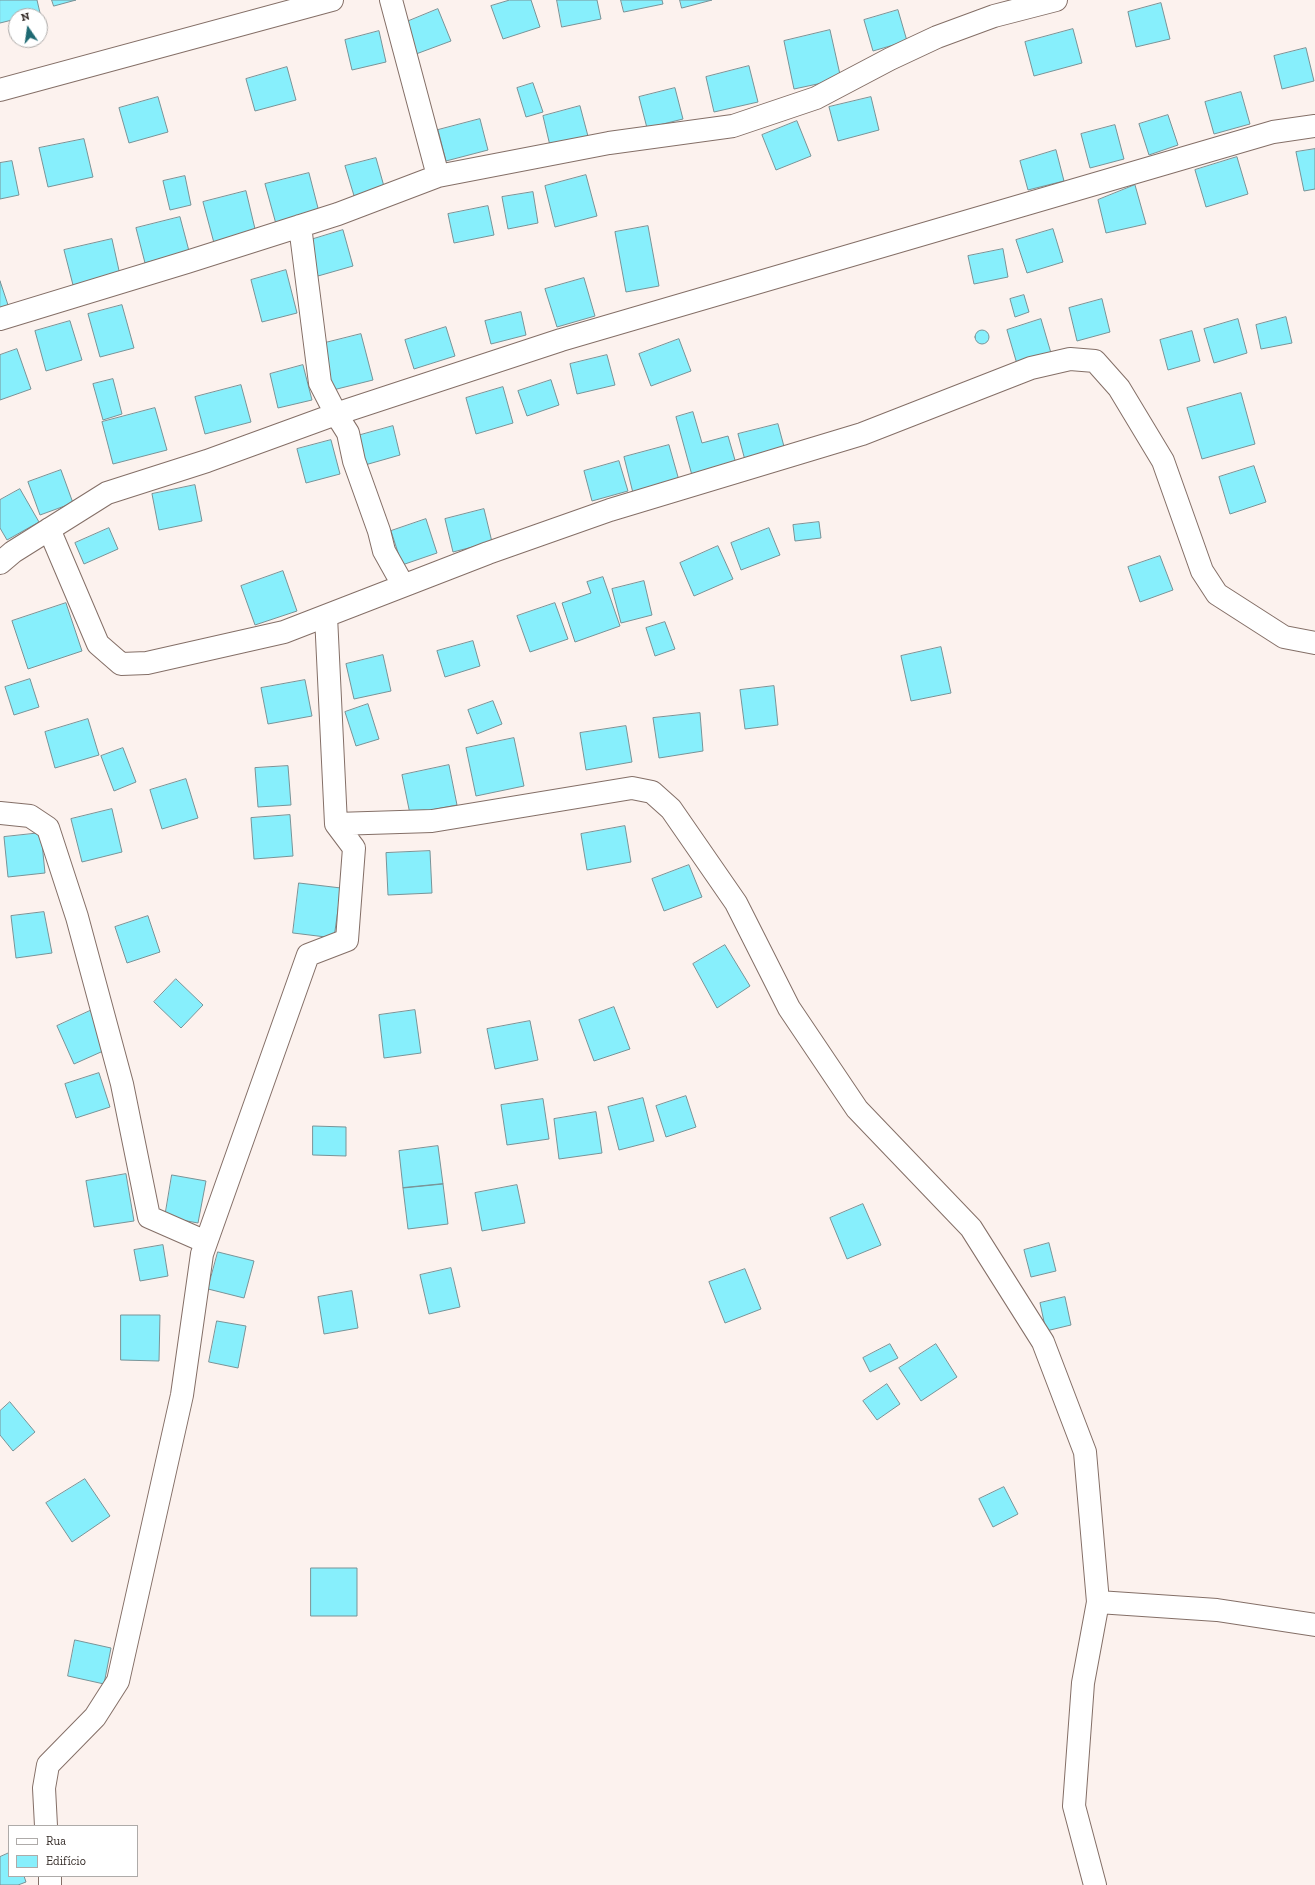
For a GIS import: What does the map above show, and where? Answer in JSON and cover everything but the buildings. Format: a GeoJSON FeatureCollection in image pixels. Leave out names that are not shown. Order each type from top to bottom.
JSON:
{"type":"FeatureCollection","features":[{"type":"Feature","properties":{"kind":"street"},"geometry":{"type":"LineString","coordinates":[[0,90],[332,0]]}},
{"type":"Feature","properties":{"kind":"street"},"geometry":{"type":"LineString","coordinates":[[391,0],[438,176]]}},
{"type":"Feature","properties":{"kind":"street"},"geometry":{"type":"LineString","coordinates":[[0,318],[187,262],[338,214],[438,176],[609,143],[733,126],[816,98],[937,37],[994,16],[1056,0]]}},
{"type":"Feature","properties":{"kind":"street"},"geometry":{"type":"LineString","coordinates":[[0,563],[13,552],[107,493],[207,461],[336,414],[561,340],[1274,132],[1315,126]]}},
{"type":"Feature","properties":{"kind":"street"},"geometry":{"type":"LineString","coordinates":[[300,226],[320,383],[348,433],[354,461],[379,531],[384,551],[403,585]]}},
{"type":"Feature","properties":{"kind":"street"},"geometry":{"type":"LineString","coordinates":[[49,529],[98,644],[120,664],[147,664],[284,632],[488,553],[610,510],[862,434],[1031,368],[1070,359],[1095,360],[1119,388],[1163,461],[1202,572],[1217,594],[1284,637],[1315,643]]}},
{"type":"Feature","properties":{"kind":"street"},"geometry":{"type":"LineString","coordinates":[[46,1825],[44,1788],[48,1765],[95,1717],[118,1681],[182,1395],[202,1254],[206,1242],[308,955],[347,940],[354,848],[336,824],[326,616]]}},
{"type":"Feature","properties":{"kind":"street"},"geometry":{"type":"LineString","coordinates":[[336,824],[432,821],[632,788],[652,792],[672,809],[736,903],[789,1008],[857,1109],[971,1228],[1043,1342],[1085,1452],[1098,1602],[1083,1683],[1074,1806],[1095,1885]]}},
{"type":"Feature","properties":{"kind":"street"},"geometry":{"type":"LineString","coordinates":[[0,813],[30,816],[48,828],[77,917],[122,1084],[149,1217],[206,1242]]}},
{"type":"Feature","properties":{"kind":"street"},"geometry":{"type":"LineString","coordinates":[[1098,1602],[1217,1610],[1315,1625]]}}]}
